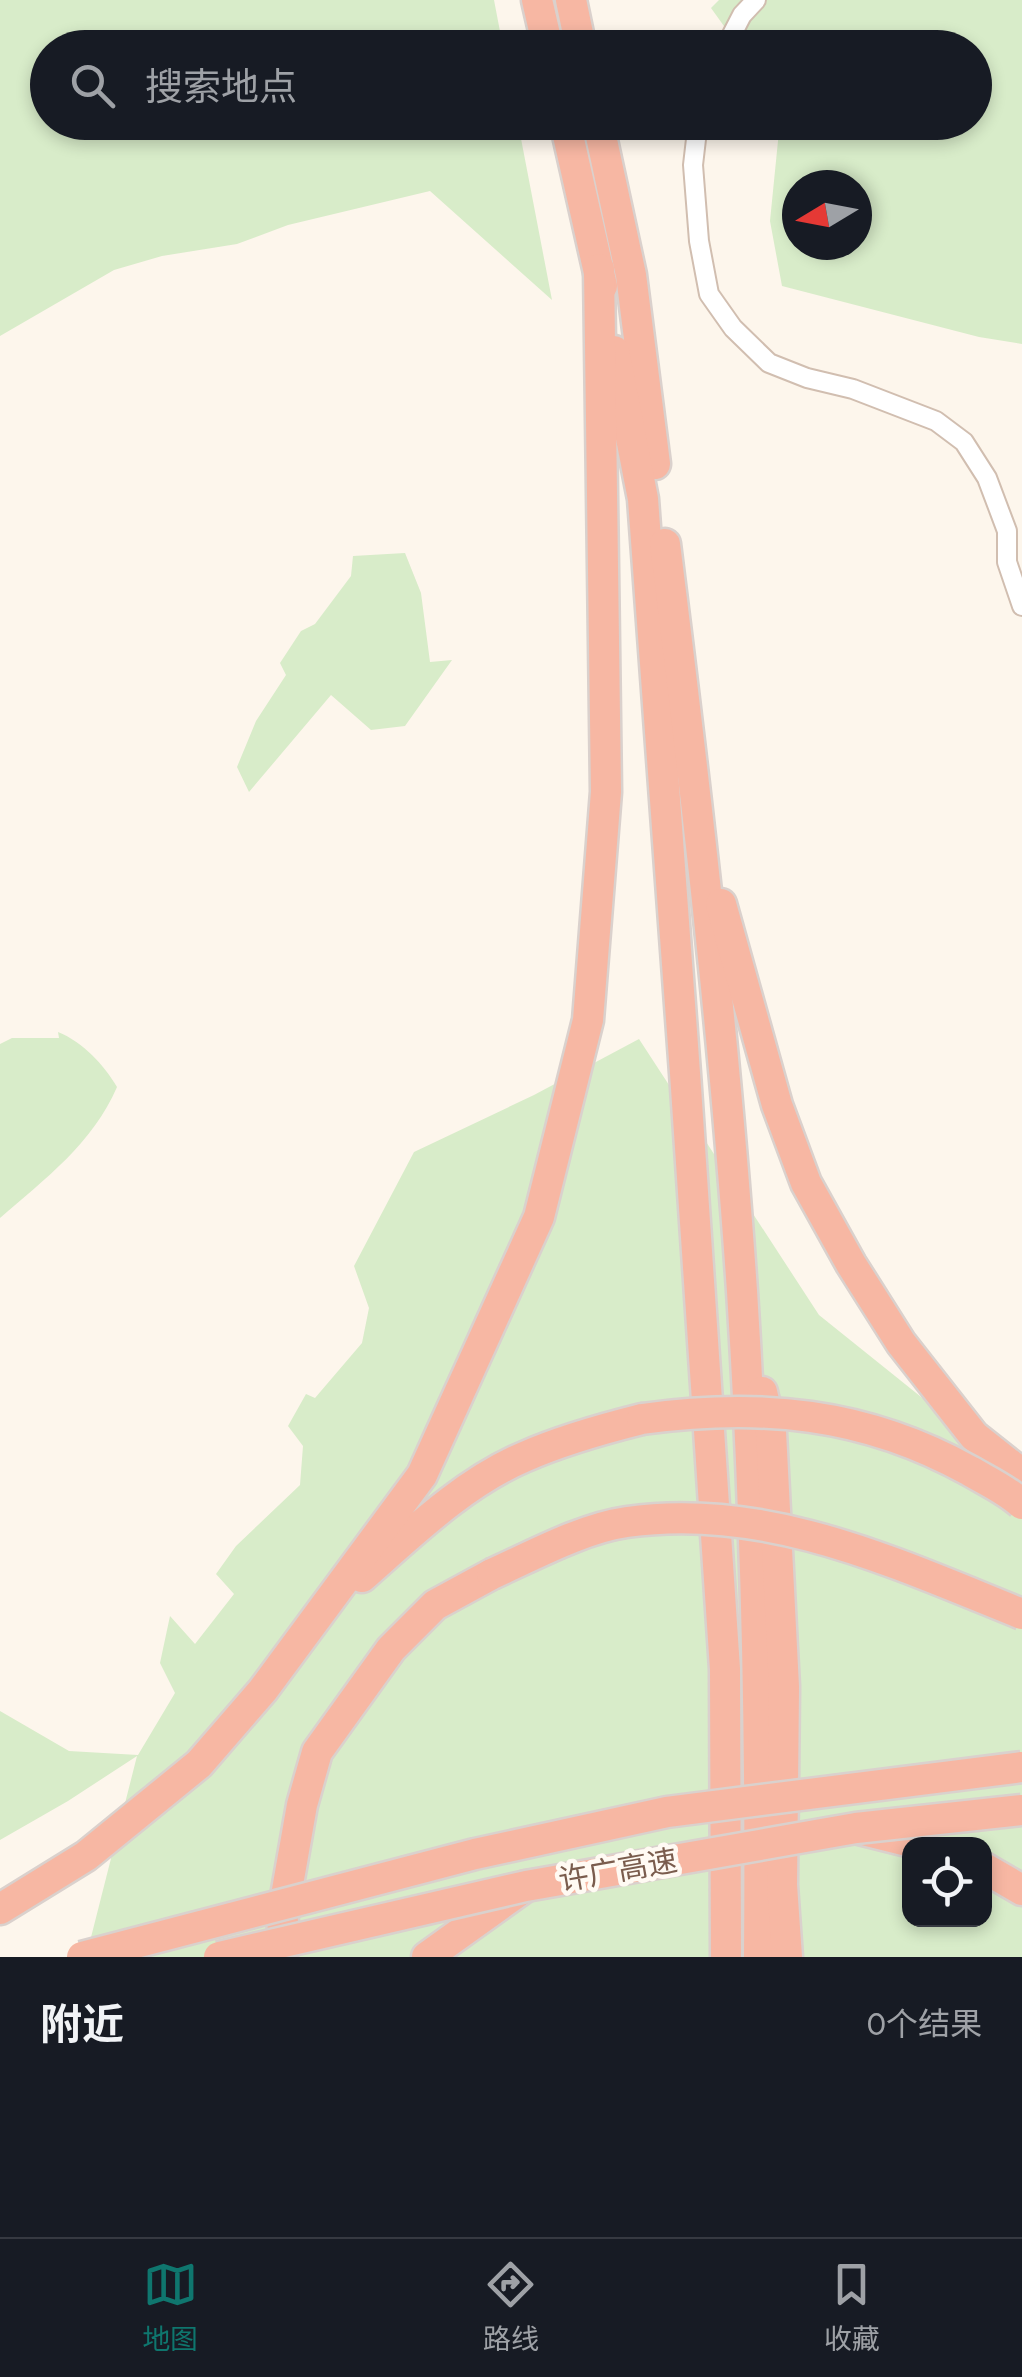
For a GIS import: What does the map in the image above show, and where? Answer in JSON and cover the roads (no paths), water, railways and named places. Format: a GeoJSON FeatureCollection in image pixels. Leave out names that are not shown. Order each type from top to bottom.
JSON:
{"type":"FeatureCollection","features":[{"type":"Feature","properties":{"kind":"highway"},"geometry":{"type":"LineString","coordinates":[[537,0],[544,30]]}},
{"type":"Feature","properties":{"kind":"highway"},"geometry":{"type":"LineString","coordinates":[[570,0],[577,30]]}},
{"type":"Feature","properties":{"kind":"highway"},"geometry":{"type":"LineString","coordinates":[[569,140],[599,269],[643,499],[725,1669],[726,1957]]}},
{"type":"Feature","properties":{"kind":"highway"},"geometry":{"type":"LineString","coordinates":[[602,140],[631,276],[720,1022],[753,1508],[759,1957]]}},
{"type":"Feature","properties":{"kind":"highway"},"geometry":{"type":"LineString","coordinates":[[0,1910],[86,1856],[199,1764],[263,1690],[422,1475],[539,1217],[588,1020],[606,792],[599,269]]}},
{"type":"Feature","properties":{"kind":"highway"},"geometry":{"type":"LineString","coordinates":[[698,826],[777,1105],[806,1184],[900,1343],[974,1436],[1022,1474]]}},
{"type":"Feature","properties":{"kind":"highway"},"geometry":{"type":"LineString","coordinates":[[742,1305],[771,1432],[784,1686],[782,1885],[787,1957]]}},
{"type":"Feature","properties":{"kind":"highway"},"geometry":{"type":"LineString","coordinates":[[312,1623],[438,1510],[520,1458],[590,1432],[642,1419],[748,1410],[819,1416],[883,1431],[949,1460],[1022,1504]]}},
{"type":"Feature","properties":{"kind":"highway"},"geometry":{"type":"LineString","coordinates":[[282,1957],[283,1913],[292,1859],[317,1752],[391,1649],[435,1605],[492,1574],[623,1522],[691,1517],[769,1524],[851,1547],[1022,1614]]}},
{"type":"Feature","properties":{"kind":"highway"},"geometry":{"type":"LineString","coordinates":[[706,1957],[710,1790],[725,1669]]}},
{"type":"Feature","properties":{"kind":"highway"},"geometry":{"type":"LineString","coordinates":[[82,1957],[474,1854],[667,1812],[1022,1767]]}},
{"type":"Feature","properties":{"kind":"highway","name":"许广高速"},"geometry":{"type":"LineString","coordinates":[[218,1957],[526,1886],[856,1828],[1022,1810]]}},
{"type":"Feature","properties":{"kind":"highway"},"geometry":{"type":"LineString","coordinates":[[856,1828],[902,1840]]}},
{"type":"Feature","properties":{"kind":"highway"},"geometry":{"type":"LineString","coordinates":[[992,1873],[1022,1890]]}},
{"type":"Feature","properties":{"kind":"highway"},"geometry":{"type":"LineString","coordinates":[[428,1955],[526,1886]]}},
{"type":"Feature","properties":{"kind":"street"},"geometry":{"type":"LineString","coordinates":[[735,30],[756,0]]}},
{"type":"Feature","properties":{"kind":"street"},"geometry":{"type":"LineString","coordinates":[[695,140],[692,165],[709,294],[733,328],[769,363],[936,421],[964,442],[987,478],[1007,532],[1007,562],[1022,606]]}}]}
